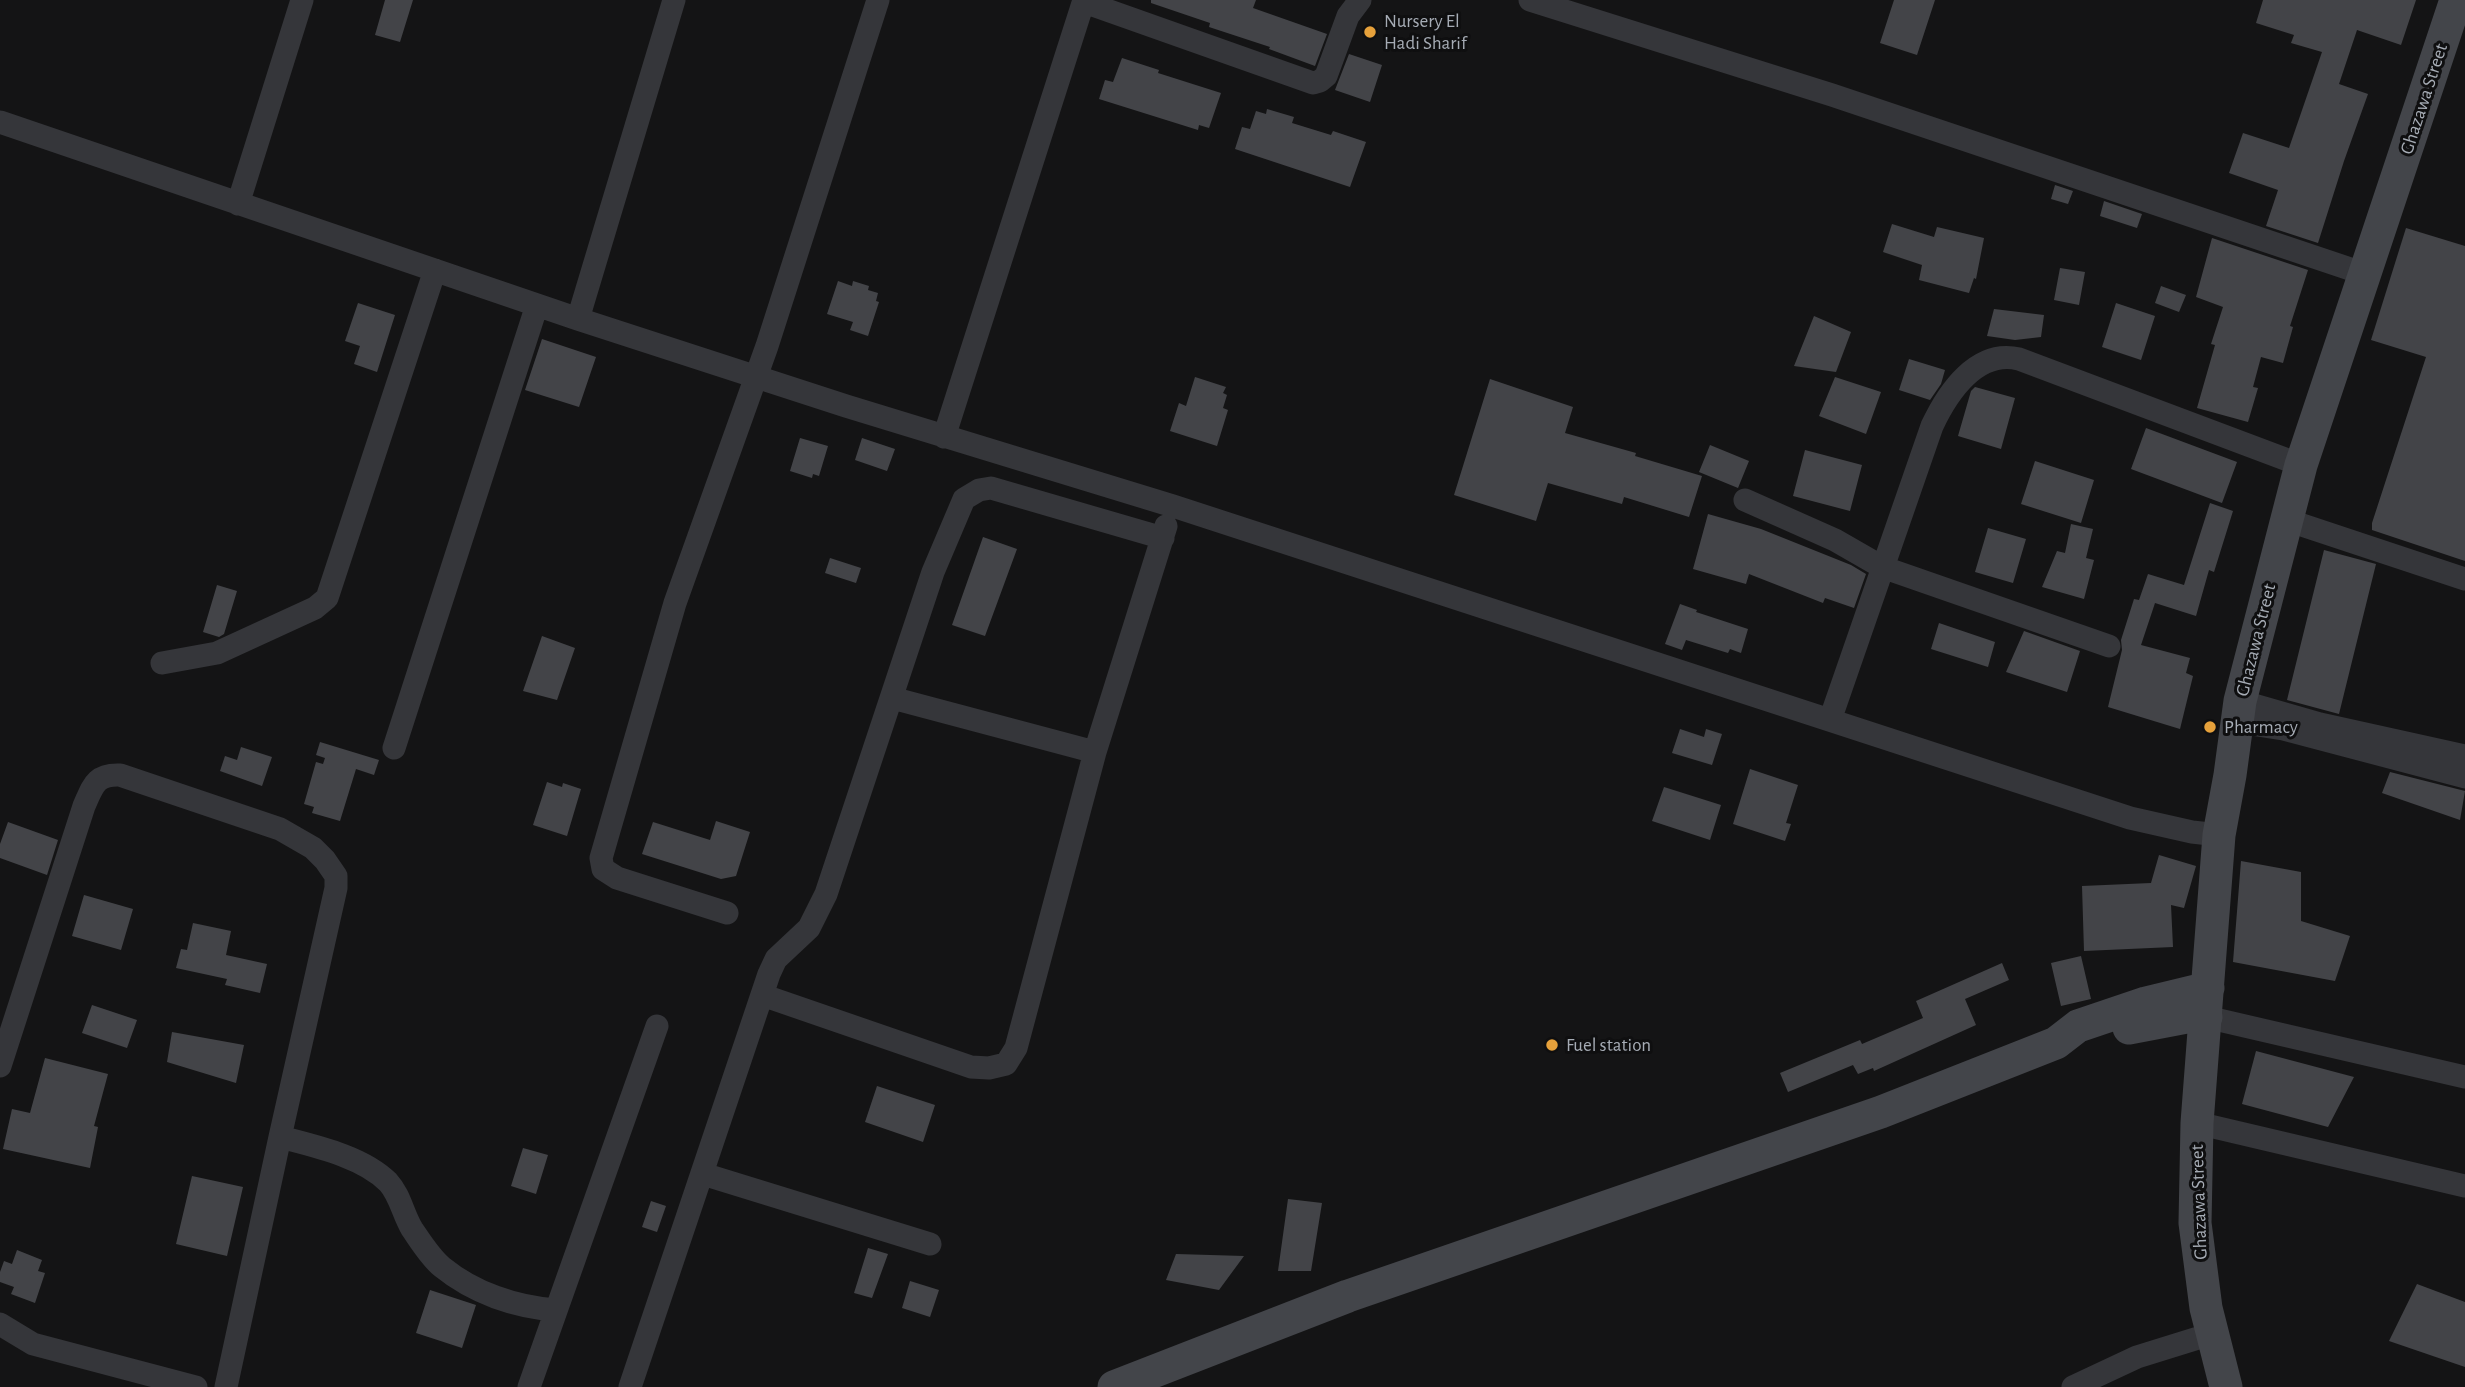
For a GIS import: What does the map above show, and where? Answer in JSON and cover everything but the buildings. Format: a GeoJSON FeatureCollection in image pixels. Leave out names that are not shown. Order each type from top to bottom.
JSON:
{"type":"FeatureCollection","features":[{"type":"Feature","properties":{"kind":"main road","name":"Ghazawa Street"},"geometry":{"type":"LineString","coordinates":[[2226,1387],[2206,1308],[2195,1223],[2197,1123],[2219,835],[2231,775],[2239,712],[2301,464],[2456,0]]}},
{"type":"Feature","properties":{"kind":"main road"},"geometry":{"type":"LineString","coordinates":[[2142,1014],[2212,934]]}},
{"type":"Feature","properties":{"kind":"main road"},"geometry":{"type":"LineString","coordinates":[[1114,1387],[1348,1296],[1881,1112],[2056,1043],[2078,1026],[2207,1002]]}},
{"type":"Feature","properties":{"kind":"main road"},"geometry":{"type":"LineString","coordinates":[[2142,1014],[2173,1036],[2189,1055],[2200,1080]]}},
{"type":"Feature","properties":{"kind":"street"},"geometry":{"type":"LineString","coordinates":[[238,204],[302,0]]}},
{"type":"Feature","properties":{"kind":"street"},"geometry":{"type":"LineString","coordinates":[[578,319],[674,0]]}},
{"type":"Feature","properties":{"kind":"street"},"geometry":{"type":"LineString","coordinates":[[727,913],[617,878],[605,871],[601,863],[675,603],[756,377],[878,0]]}},
{"type":"Feature","properties":{"kind":"street"},"geometry":{"type":"LineString","coordinates":[[944,437],[1084,1],[1313,83],[1326,76],[1348,16],[1360,0]]}},
{"type":"Feature","properties":{"kind":"street"},"geometry":{"type":"LineString","coordinates":[[1530,0],[1832,95],[2365,274]]}},
{"type":"Feature","properties":{"kind":"street"},"geometry":{"type":"LineString","coordinates":[[0,122],[756,377],[1173,506],[2130,818],[2192,832],[2219,835]]}},
{"type":"Feature","properties":{"kind":"street"},"geometry":{"type":"LineString","coordinates":[[162,663],[217,653],[315,608],[327,598],[435,270]]}},
{"type":"Feature","properties":{"kind":"street"},"geometry":{"type":"LineString","coordinates":[[394,748],[537,305]]}},
{"type":"Feature","properties":{"kind":"street"},"geometry":{"type":"LineString","coordinates":[[1830,720],[1940,408],[1950,393],[1969,374],[1994,358],[2007,356],[2019,359],[2301,464]]}},
{"type":"Feature","properties":{"kind":"street"},"geometry":{"type":"LineString","coordinates":[[629,1387],[762,995],[776,959],[808,928],[826,894],[938,560],[964,499],[979,490],[990,488],[1163,538]]}},
{"type":"Feature","properties":{"kind":"street"},"geometry":{"type":"LineString","coordinates":[[1745,500],[1835,540],[1882,567],[2109,646]]}},
{"type":"Feature","properties":{"kind":"street"},"geometry":{"type":"LineString","coordinates":[[762,995],[971,1067],[989,1068],[1006,1064],[1016,1048],[1095,752],[1173,506]]}},
{"type":"Feature","properties":{"kind":"street"},"geometry":{"type":"LineString","coordinates":[[2287,520],[2465,579]]}},
{"type":"Feature","properties":{"kind":"street"},"geometry":{"type":"LineString","coordinates":[[892,698],[1095,752]]}},
{"type":"Feature","properties":{"kind":"street"},"geometry":{"type":"LineString","coordinates":[[2239,712],[2320,724],[2465,755]]}},
{"type":"Feature","properties":{"kind":"street"},"geometry":{"type":"LineString","coordinates":[[2239,712],[2283,729],[2465,777]]}},
{"type":"Feature","properties":{"kind":"street"},"geometry":{"type":"LineString","coordinates":[[0,1066],[84,806],[99,779],[108,775],[120,775],[280,829],[313,848],[332,868],[336,876],[336,888],[226,1387]]}},
{"type":"Feature","properties":{"kind":"street"},"geometry":{"type":"LineString","coordinates":[[2207,1002],[2465,1077]]}},
{"type":"Feature","properties":{"kind":"street"},"geometry":{"type":"LineString","coordinates":[[529,1387],[657,1026]]}},
{"type":"Feature","properties":{"kind":"street"},"geometry":{"type":"LineString","coordinates":[[2197,1123],[2465,1186]]}},
{"type":"Feature","properties":{"kind":"street"},"geometry":{"type":"LineString","coordinates":[[279,1137],[343,1155],[378,1174],[389,1183],[398,1197],[410,1225],[425,1249],[441,1266],[458,1277],[496,1297],[522,1306],[556,1310]]}},
{"type":"Feature","properties":{"kind":"street"},"geometry":{"type":"LineString","coordinates":[[703,1174],[930,1244]]}},
{"type":"Feature","properties":{"kind":"street"},"geometry":{"type":"LineString","coordinates":[[0,1324],[33,1344],[196,1387]]}},
{"type":"Feature","properties":{"kind":"street"},"geometry":{"type":"LineString","coordinates":[[2073,1387],[2137,1357],[2211,1334]]}},
{"type":"Feature","properties":{"kind":"place","name":"Nursery El Hadi Sharif"},"geometry":{"type":"Point","coordinates":[1370,32]}},
{"type":"Feature","properties":{"kind":"place","name":"Pharmacy"},"geometry":{"type":"Point","coordinates":[2210,727]}},
{"type":"Feature","properties":{"kind":"place","name":"Fuel station"},"geometry":{"type":"Point","coordinates":[1552,1045]}}]}
